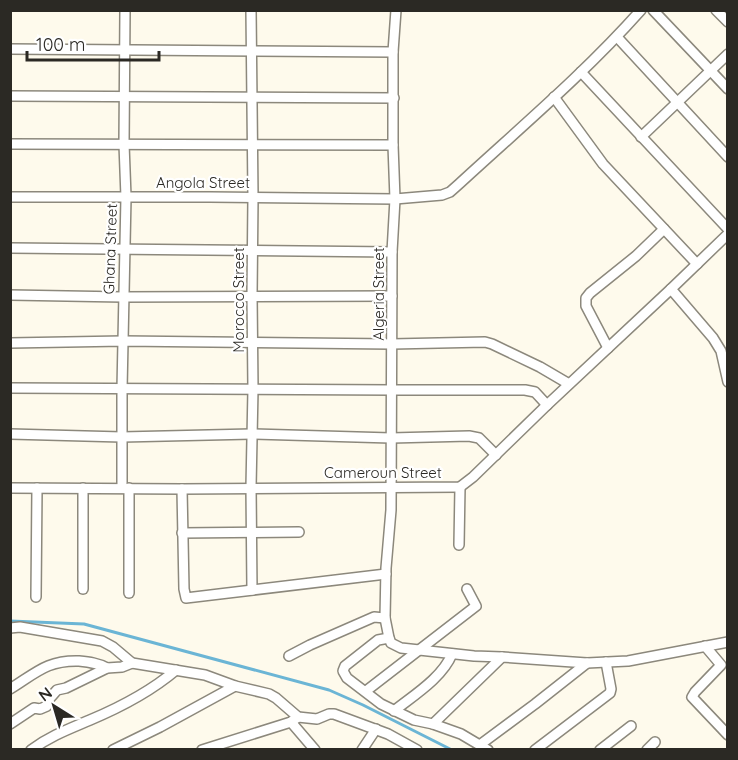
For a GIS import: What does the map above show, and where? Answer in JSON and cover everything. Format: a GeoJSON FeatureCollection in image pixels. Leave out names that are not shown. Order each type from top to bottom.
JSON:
{"type":"FeatureCollection","features":[{"type":"Feature","properties":{"kind":"street","name":"Ghana Street"},"geometry":{"type":"LineString","coordinates":[[125,10],[126,197],[122,437],[129,593]]}},
{"type":"Feature","properties":{"kind":"street","name":"Morocco Street"},"geometry":{"type":"LineString","coordinates":[[251,10],[253,51],[252,590]]}},
{"type":"Feature","properties":{"kind":"street","name":"Algeria Street"},"geometry":{"type":"LineString","coordinates":[[389,638],[385,618],[391,510],[393,390],[395,10]]}},
{"type":"Feature","properties":{"kind":"street","name":"Angola Street"},"geometry":{"type":"LineString","coordinates":[[10,197],[395,199],[442,195],[450,192],[581,72],[616,38],[640,10]]}},
{"type":"Feature","properties":{"kind":"street"},"geometry":{"type":"LineString","coordinates":[[653,10],[728,89]]}},
{"type":"Feature","properties":{"kind":"street"},"geometry":{"type":"LineString","coordinates":[[716,10],[728,22]]}},
{"type":"Feature","properties":{"kind":"street"},"geometry":{"type":"LineString","coordinates":[[616,38],[728,157]]}},
{"type":"Feature","properties":{"kind":"street"},"geometry":{"type":"LineString","coordinates":[[10,49],[393,52]]}},
{"type":"Feature","properties":{"kind":"street"},"geometry":{"type":"LineString","coordinates":[[641,136],[728,54]]}},
{"type":"Feature","properties":{"kind":"street"},"geometry":{"type":"LineString","coordinates":[[581,72],[728,229]]}},
{"type":"Feature","properties":{"kind":"street"},"geometry":{"type":"LineString","coordinates":[[10,96],[394,98]]}},
{"type":"Feature","properties":{"kind":"street"},"geometry":{"type":"LineString","coordinates":[[554,97],[603,164],[697,264]]}},
{"type":"Feature","properties":{"kind":"street"},"geometry":{"type":"LineString","coordinates":[[10,144],[393,145]]}},
{"type":"Feature","properties":{"kind":"street"},"geometry":{"type":"LineString","coordinates":[[608,348],[586,306],[586,298],[664,229]]}},
{"type":"Feature","properties":{"kind":"street","name":"Cameroun Street"},"geometry":{"type":"LineString","coordinates":[[10,488],[460,487],[728,234]]}},
{"type":"Feature","properties":{"kind":"street"},"geometry":{"type":"LineString","coordinates":[[10,248],[392,252]]}},
{"type":"Feature","properties":{"kind":"street"},"geometry":{"type":"LineString","coordinates":[[671,289],[724,348],[728,382]]}},
{"type":"Feature","properties":{"kind":"street"},"geometry":{"type":"LineString","coordinates":[[10,295],[392,296]]}},
{"type":"Feature","properties":{"kind":"street"},"geometry":{"type":"LineString","coordinates":[[10,343],[123,341],[488,343],[540,367],[569,384]]}},
{"type":"Feature","properties":{"kind":"street"},"geometry":{"type":"LineString","coordinates":[[10,388],[529,390],[536,392],[547,405]]}},
{"type":"Feature","properties":{"kind":"street"},"geometry":{"type":"LineString","coordinates":[[10,434],[122,437],[252,434],[391,438],[474,436],[483,441],[496,454]]}},
{"type":"Feature","properties":{"kind":"street"},"geometry":{"type":"LineString","coordinates":[[459,545],[460,487]]}},
{"type":"Feature","properties":{"kind":"street"},"geometry":{"type":"LineString","coordinates":[[36,597],[37,488]]}},
{"type":"Feature","properties":{"kind":"street"},"geometry":{"type":"LineString","coordinates":[[83,488],[83,589]]}},
{"type":"Feature","properties":{"kind":"street"},"geometry":{"type":"LineString","coordinates":[[182,489],[186,598],[386,571]]}},
{"type":"Feature","properties":{"kind":"street"},"geometry":{"type":"LineString","coordinates":[[182,533],[299,532]]}},
{"type":"Feature","properties":{"kind":"street"},"geometry":{"type":"LineString","coordinates":[[366,691],[476,606],[467,590]]}},
{"type":"Feature","properties":{"kind":"street"},"geometry":{"type":"LineString","coordinates":[[289,657],[310,645],[374,617],[385,618]]}},
{"type":"Feature","properties":{"kind":"street"},"geometry":{"type":"LineString","coordinates":[[10,628],[26,628],[102,641],[132,663],[205,675],[236,687],[269,694],[276,698],[294,719],[315,750]]}},
{"type":"Feature","properties":{"kind":"street"},"geometry":{"type":"LineString","coordinates":[[587,663],[484,747],[460,734],[433,723],[414,720],[381,704],[347,678],[343,671],[378,640],[389,638],[396,646],[420,650],[587,663],[628,661],[728,642]]}},
{"type":"Feature","properties":{"kind":"street"},"geometry":{"type":"LineString","coordinates":[[705,646],[724,670],[695,692],[692,697],[728,735]]}},
{"type":"Feature","properties":{"kind":"street"},"geometry":{"type":"LineString","coordinates":[[394,711],[438,675],[448,664],[452,654]]}},
{"type":"Feature","properties":{"kind":"street"},"geometry":{"type":"LineString","coordinates":[[433,723],[502,657]]}},
{"type":"Feature","properties":{"kind":"street"},"geometry":{"type":"LineString","coordinates":[[10,688],[37,671],[64,661],[100,664],[107,668]]}},
{"type":"Feature","properties":{"kind":"street"},"geometry":{"type":"LineString","coordinates":[[535,750],[610,693],[606,662]]}},
{"type":"Feature","properties":{"kind":"street"},"geometry":{"type":"LineString","coordinates":[[10,724],[34,708],[40,709],[47,706],[57,690],[107,668],[122,667],[132,663]]}},
{"type":"Feature","properties":{"kind":"street"},"geometry":{"type":"LineString","coordinates":[[31,750],[53,735],[130,701],[153,688],[176,670]]}},
{"type":"Feature","properties":{"kind":"street"},"geometry":{"type":"LineString","coordinates":[[113,750],[236,687]]}},
{"type":"Feature","properties":{"kind":"street"},"geometry":{"type":"LineString","coordinates":[[202,750],[294,719],[317,719],[332,714],[388,734],[417,750]]}},
{"type":"Feature","properties":{"kind":"street"},"geometry":{"type":"LineString","coordinates":[[600,750],[631,726]]}},
{"type":"Feature","properties":{"kind":"street"},"geometry":{"type":"LineString","coordinates":[[362,750],[376,729]]}},
{"type":"Feature","properties":{"kind":"street"},"geometry":{"type":"LineString","coordinates":[[647,750],[655,742]]}},
{"type":"Feature","properties":{"kind":"waterway"},"geometry":{"type":"LineString","coordinates":[[10,621],[84,624],[329,690],[452,750]]}}]}
